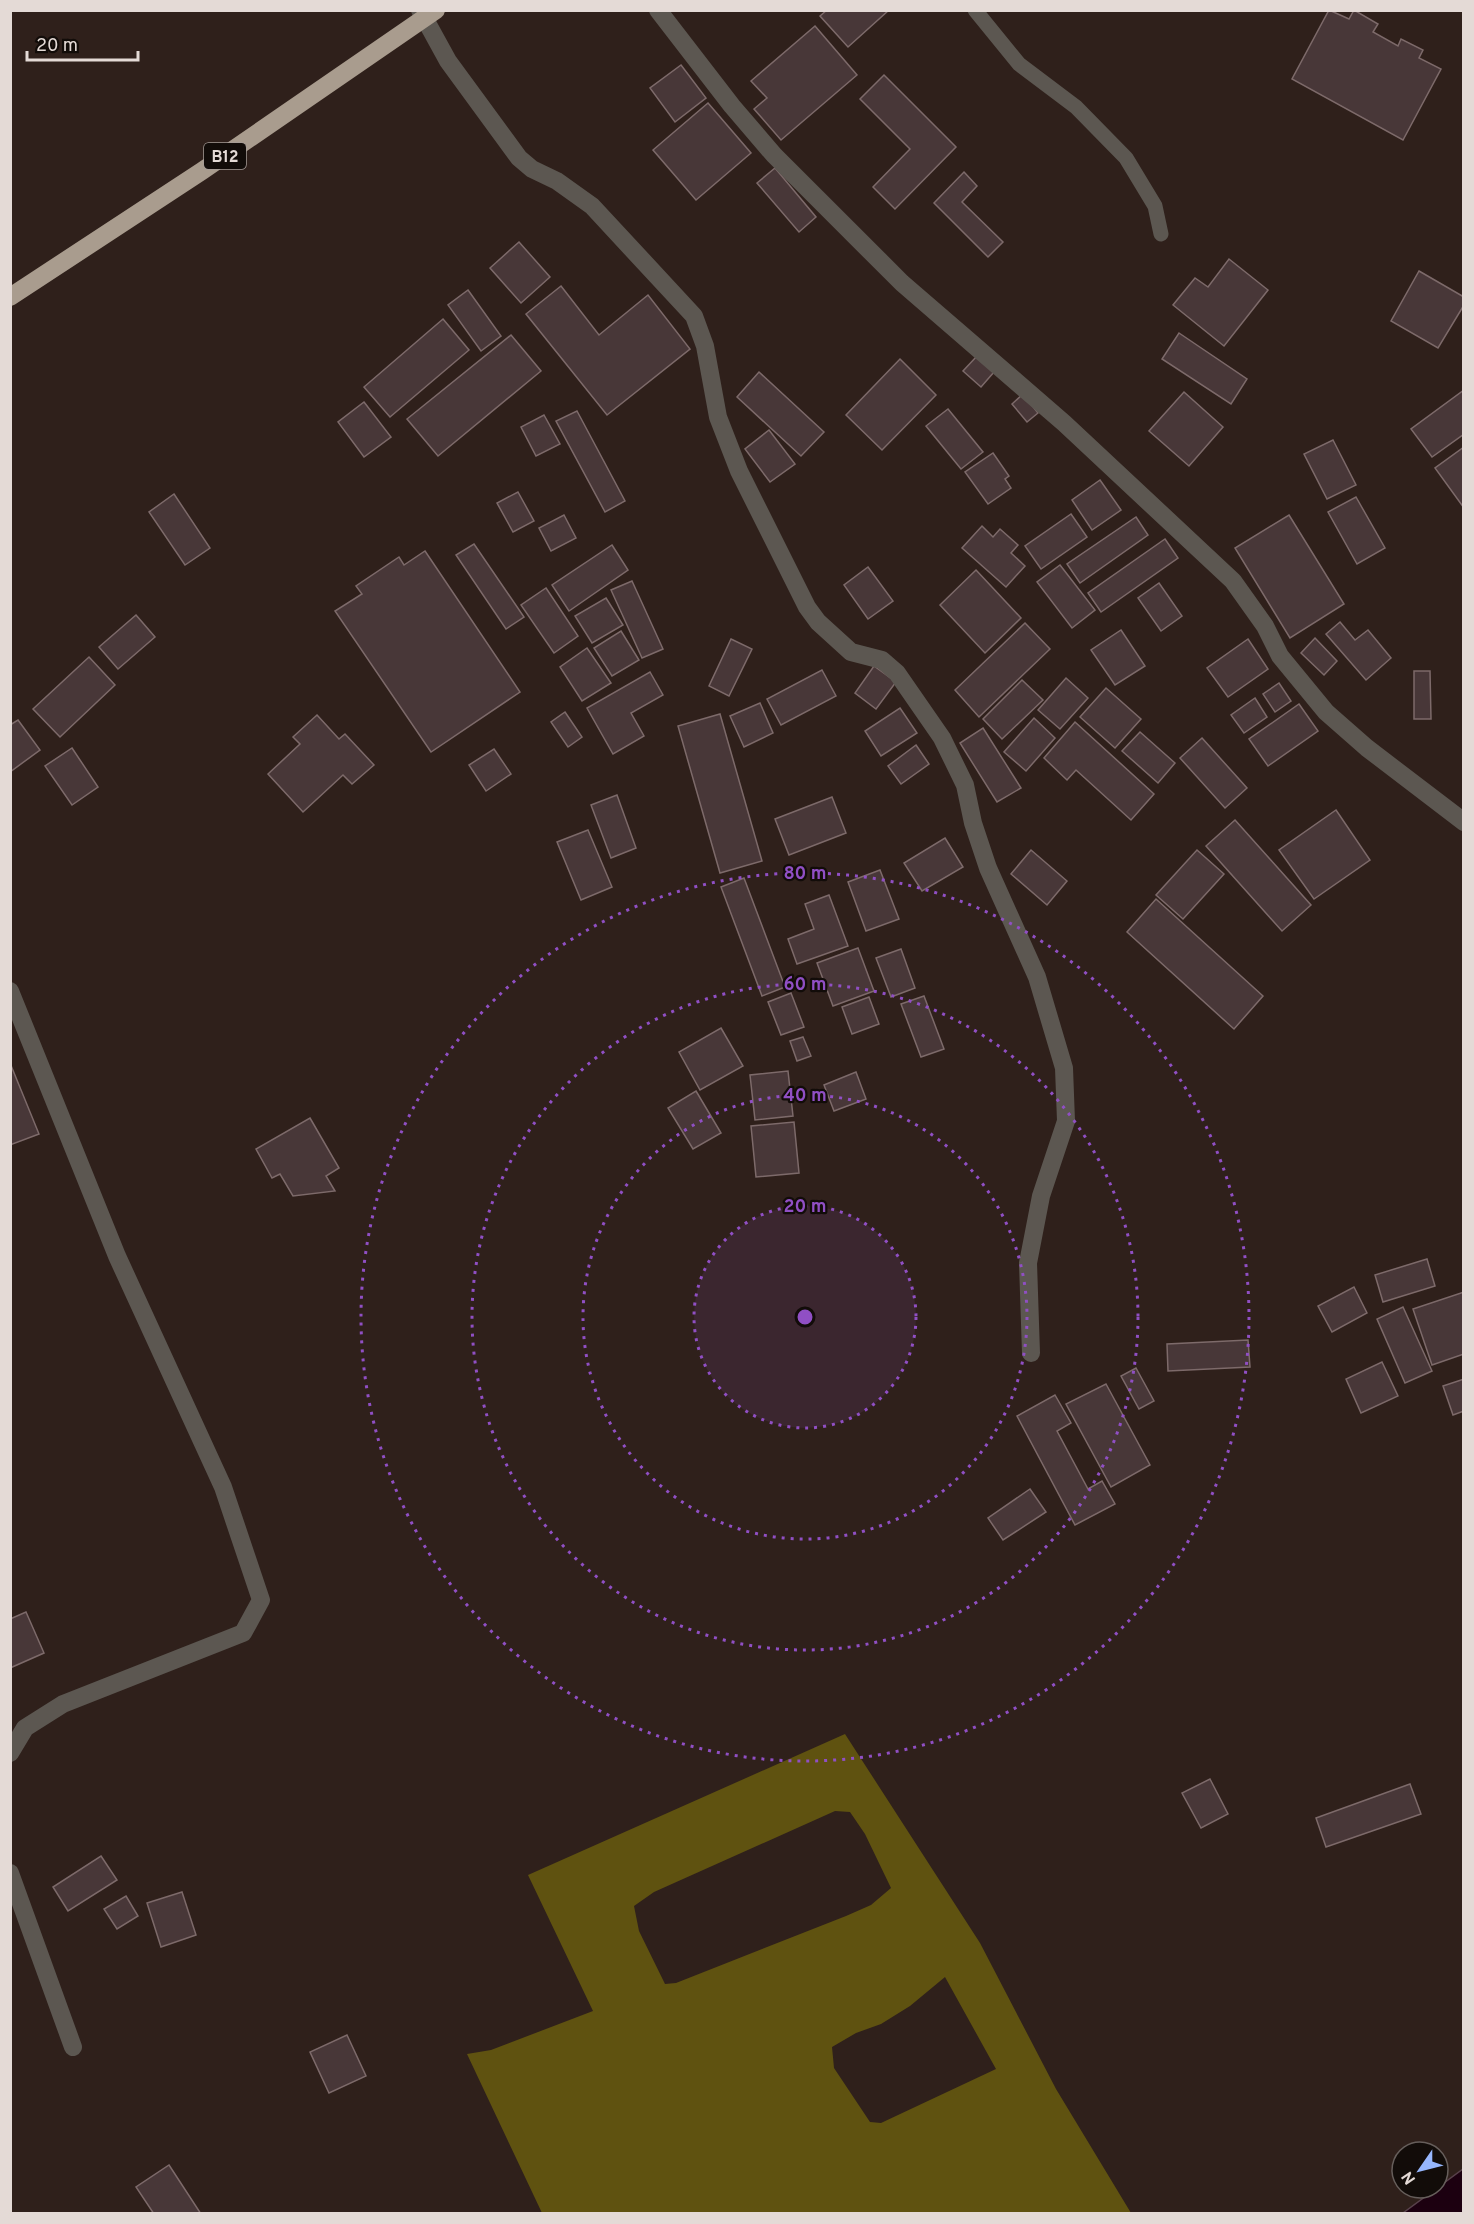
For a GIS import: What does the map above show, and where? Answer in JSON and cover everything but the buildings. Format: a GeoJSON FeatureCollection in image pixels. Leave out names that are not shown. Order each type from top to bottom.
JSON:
{"type":"FeatureCollection","features":[{"type":"Feature","properties":{"kind":"highway","name":"B12"},"geometry":{"type":"LineString","coordinates":[[10,297],[202,171],[427,13]]}},
{"type":"Feature","properties":{"kind":"street"},"geometry":{"type":"LineString","coordinates":[[658,10],[732,106],[767,147],[902,283],[1064,423],[1233,581],[1265,626],[1280,656],[1326,712],[1367,748],[1464,822]]}},
{"type":"Feature","properties":{"kind":"street"},"geometry":{"type":"LineString","coordinates":[[427,13],[448,61],[519,158],[532,169],[557,181],[592,206],[694,316],[705,346],[718,417],[739,471],[807,607],[818,622],[851,652],[882,660],[897,673],[942,738],[965,785],[973,823],[988,868],[1037,977],[1064,1068],[1066,1121],[1041,1196],[1028,1263],[1031,1353]]}},
{"type":"Feature","properties":{"kind":"street"},"geometry":{"type":"LineString","coordinates":[[10,991],[117,1256],[223,1487],[261,1600],[243,1633],[63,1704],[25,1728],[10,1753]]}},
{"type":"Feature","properties":{"kind":"street"},"geometry":{"type":"LineString","coordinates":[[10,1873],[73,2047]]}},
{"type":"Feature","properties":{"kind":"lane"},"geometry":{"type":"LineString","coordinates":[[975,10],[1019,64],[1076,107],[1126,158],[1155,206],[1161,234]]}},
{"type":"Feature","properties":{"kind":"shaded area"},"geometry":{"type":"Polygon","coordinates":[[[845,1734],[980,1943],[1056,2089],[1131,2213],[542,2213],[467,2054],[491,2050],[593,2011],[528,1875],[845,1734]],[[835,1811],[654,1892],[634,1906],[639,1931],[665,1984],[676,1983],[846,1916],[871,1905],[891,1888],[865,1834],[850,1812],[835,1811]],[[945,1977],[910,2006],[881,2024],[856,2033],[832,2047],[834,2068],[870,2122],[881,2123],[996,2069],[945,1977]]]}},
{"type":"Feature","properties":{"kind":"shaded area"},"geometry":{"type":"Polygon","coordinates":[[[1463,2169],[1463,2213],[1403,2213],[1421,2200],[1450,2200],[1450,2179],[1463,2169]]]}}]}
